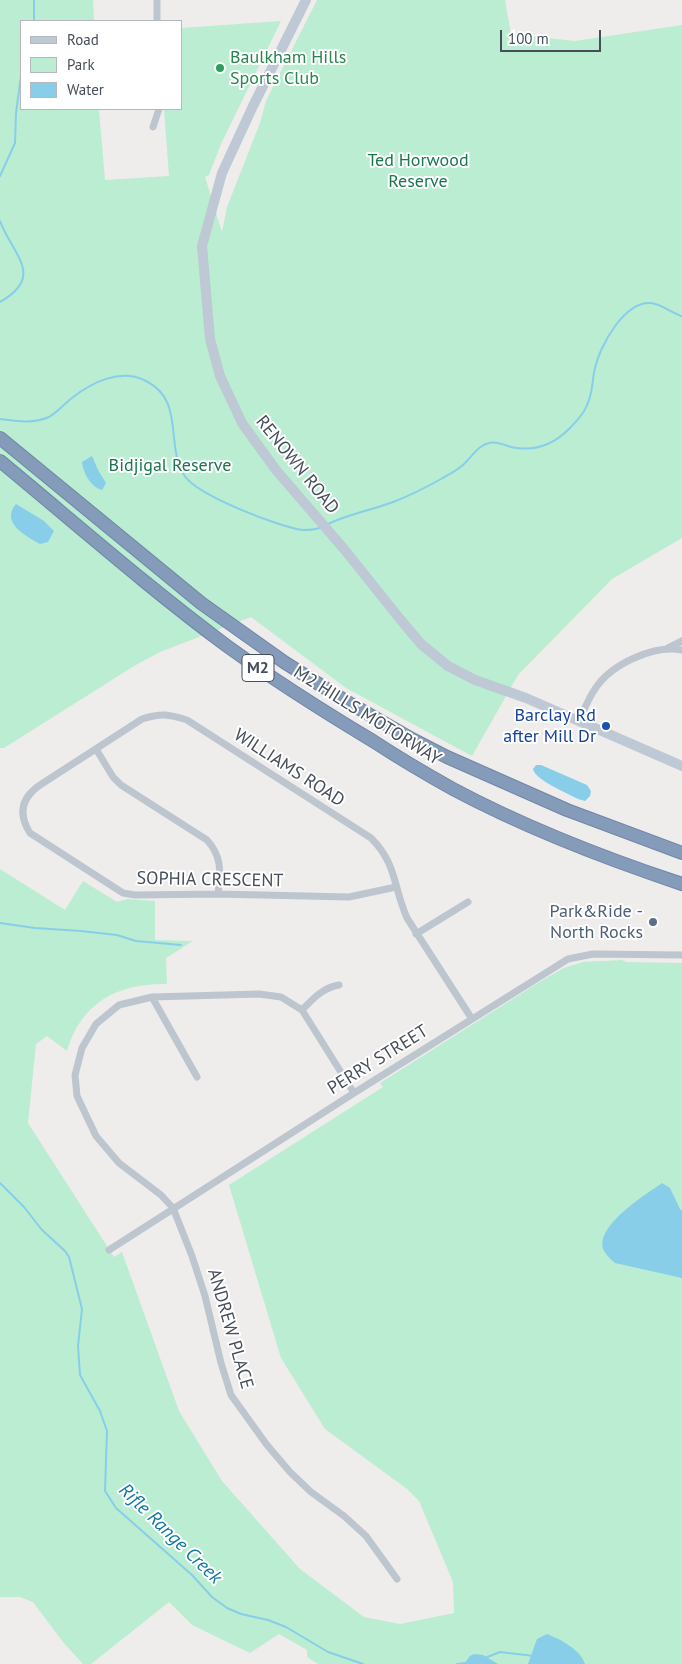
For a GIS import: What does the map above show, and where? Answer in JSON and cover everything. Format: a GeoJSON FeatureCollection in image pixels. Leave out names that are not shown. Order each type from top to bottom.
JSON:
{"type":"FeatureCollection","features":[{"type":"Feature","properties":{"kind":"highway","name":"M2 HILLS MOTORWAY"},"geometry":{"type":"LineString","coordinates":[[0,438],[201,603],[276,657],[352,706],[420,744],[535,796],[682,853]]}},
{"type":"Feature","properties":{"kind":"highway","name":"M2 HILLS MOTORWAY"},"geometry":{"type":"LineString","coordinates":[[0,461],[194,621],[312,705],[453,789],[496,810],[633,868],[682,884]]}},
{"type":"Feature","properties":{"kind":"main road","name":"RENOWN ROAD"},"geometry":{"type":"LineString","coordinates":[[306,0],[222,173],[202,246],[210,338],[220,376],[242,423],[276,470],[344,549],[421,644],[448,666],[475,680],[579,720],[682,766]]}},
{"type":"Feature","properties":{"kind":"street"},"geometry":{"type":"LineString","coordinates":[[157,0],[157,20]]}},
{"type":"Feature","properties":{"kind":"street"},"geometry":{"type":"LineString","coordinates":[[153,127],[159,110]]}},
{"type":"Feature","properties":{"kind":"street"},"geometry":{"type":"LineString","coordinates":[[579,720],[595,689],[607,675],[649,652],[667,648],[682,641]]}},
{"type":"Feature","properties":{"kind":"street"},"geometry":{"type":"LineString","coordinates":[[667,648],[682,650]]}},
{"type":"Feature","properties":{"kind":"street","name":"WILLIAMS ROAD"},"geometry":{"type":"LineString","coordinates":[[23,814],[24,800],[31,791],[142,719],[157,714],[170,714],[186,720],[371,838],[381,848],[389,861],[400,903],[416,934],[472,1018]]}},
{"type":"Feature","properties":{"kind":"street"},"geometry":{"type":"LineString","coordinates":[[96,749],[112,777],[121,785],[207,840],[215,848],[220,868],[218,894]]}},
{"type":"Feature","properties":{"kind":"street","name":"SOPHIA CRESCENT"},"geometry":{"type":"LineString","coordinates":[[23,814],[30,833],[40,841],[123,893],[150,896],[218,894],[349,897],[396,886]]}},
{"type":"Feature","properties":{"kind":"street"},"geometry":{"type":"LineString","coordinates":[[416,934],[468,902]]}},
{"type":"Feature","properties":{"kind":"street","name":"PERRY STREET"},"geometry":{"type":"LineString","coordinates":[[109,1250],[354,1092],[558,965],[576,957],[592,954],[682,955]]}},
{"type":"Feature","properties":{"kind":"street"},"geometry":{"type":"LineString","coordinates":[[302,1010],[319,993],[332,986],[339,985]]}},
{"type":"Feature","properties":{"kind":"street"},"geometry":{"type":"LineString","coordinates":[[173,1208],[161,1194],[119,1163],[96,1136],[77,1096],[75,1075],[82,1048],[96,1024],[119,1006],[152,997],[265,994],[281,997],[302,1010],[354,1092]]}},
{"type":"Feature","properties":{"kind":"street"},"geometry":{"type":"LineString","coordinates":[[152,997],[197,1077]]}},
{"type":"Feature","properties":{"kind":"street","name":"ANDREW PLACE"},"geometry":{"type":"LineString","coordinates":[[173,1208],[205,1296],[231,1395],[267,1445],[290,1472],[311,1492],[344,1516],[366,1536],[397,1579]]}},
{"type":"Feature","properties":{"kind":"green space","name":"Bidjigal Reserve"},"geometry":{"type":"Polygon","coordinates":[[[0,0],[93,0],[94,20],[20,20],[20,110],[99,110],[105,180],[169,176],[164,110],[182,110],[182,28],[281,21],[221,144],[209,175],[205,177],[222,232],[227,207],[260,123],[266,101],[317,0],[505,0],[511,34],[575,41],[682,25],[682,538],[612,579],[518,675],[472,756],[346,688],[251,617],[160,652],[134,666],[4,748],[0,748],[0,0]]]}},
{"type":"Feature","properties":{"kind":"green space"},"geometry":{"type":"Polygon","coordinates":[[[0,869],[65,910],[83,881],[117,902],[127,899],[155,901],[155,940],[193,941],[166,958],[167,984],[133,987],[104,999],[92,1008],[73,1034],[67,1051],[47,1036],[36,1044],[28,1123],[114,1257],[122,1252],[179,1411],[222,1481],[300,1569],[364,1617],[400,1624],[454,1613],[453,1582],[419,1501],[407,1489],[325,1429],[281,1358],[229,1185],[383,1087],[380,1083],[564,968],[583,962],[622,960],[626,962],[682,963],[682,1664],[318,1664],[307,1657],[307,1650],[279,1634],[250,1653],[192,1625],[169,1602],[91,1664],[83,1664],[63,1642],[33,1602],[20,1597],[0,1597],[0,869]]]}},
{"type":"Feature","properties":{"kind":"water"},"geometry":{"type":"Polygon","coordinates":[[[92,456],[106,483],[102,490],[91,483],[83,466],[82,462],[92,456]]]}},
{"type":"Feature","properties":{"kind":"water"},"geometry":{"type":"Polygon","coordinates":[[[16,504],[44,521],[54,531],[48,542],[40,544],[17,528],[11,517],[16,504]]]}},
{"type":"Feature","properties":{"kind":"water"},"geometry":{"type":"Polygon","coordinates":[[[536,765],[541,765],[587,785],[591,791],[590,796],[585,801],[552,786],[535,773],[533,769],[536,765]]]}},
{"type":"Feature","properties":{"kind":"water"},"geometry":{"type":"Polygon","coordinates":[[[662,1183],[670,1188],[682,1211],[682,1278],[615,1263],[604,1251],[603,1242],[606,1232],[613,1222],[633,1203],[662,1183]]]}},
{"type":"Feature","properties":{"kind":"water"},"geometry":{"type":"Polygon","coordinates":[[[547,1634],[575,1650],[585,1664],[528,1664],[537,1639],[547,1634]]]}},
{"type":"Feature","properties":{"kind":"water"},"geometry":{"type":"Polygon","coordinates":[[[474,1654],[483,1655],[498,1664],[464,1664],[474,1654]]]}},
{"type":"Feature","properties":{"kind":"waterway"},"geometry":{"type":"LineString","coordinates":[[34,0],[34,20]]}},
{"type":"Feature","properties":{"kind":"waterway"},"geometry":{"type":"LineString","coordinates":[[0,176],[15,143],[16,113],[20,83]]}},
{"type":"Feature","properties":{"kind":"waterway"},"geometry":{"type":"LineString","coordinates":[[0,221],[22,264],[23,274],[21,283],[14,292],[0,302]]}},
{"type":"Feature","properties":{"kind":"waterway"},"geometry":{"type":"LineString","coordinates":[[328,524],[344,517],[393,502],[423,489],[458,469],[485,444],[494,442],[528,449],[550,443],[563,435],[584,412],[589,400],[594,373],[602,348],[623,317],[641,304],[651,303],[682,316]]}},
{"type":"Feature","properties":{"kind":"waterway"},"geometry":{"type":"LineString","coordinates":[[0,419],[37,421],[49,417],[80,392],[98,382],[117,376],[136,377],[158,389],[166,399],[170,411],[179,463],[184,475],[192,483],[204,492],[258,517],[303,530],[322,527]]}},
{"type":"Feature","properties":{"kind":"waterway"},"geometry":{"type":"LineString","coordinates":[[0,923],[117,935],[136,941],[181,945]]}},
{"type":"Feature","properties":{"kind":"waterway","name":"Rifle Range Creek"},"geometry":{"type":"LineString","coordinates":[[0,1183],[69,1257],[82,1309],[78,1346],[80,1375],[100,1411],[107,1431],[105,1491],[116,1508],[192,1575],[212,1597],[227,1608],[286,1627],[328,1652],[363,1664]]}},
{"type":"Feature","properties":{"kind":"waterway","name":"Rifle Range Creek"},"geometry":{"type":"LineString","coordinates":[[485,1658],[500,1652],[534,1656]]}},
{"type":"Feature","properties":{"kind":"waterway","name":"Rifle Range Creek"},"geometry":{"type":"LineString","coordinates":[[457,1664],[466,1663]]}},
{"type":"Feature","properties":{"kind":"place","name":"Baulkham Hills Sports Club"},"geometry":{"type":"Point","coordinates":[220,68]}},
{"type":"Feature","properties":{"kind":"place","name":"Barclay Rd after Mill Dr"},"geometry":{"type":"Point","coordinates":[606,726]}},
{"type":"Feature","properties":{"kind":"place","name":"Park&Ride - North Rocks"},"geometry":{"type":"Point","coordinates":[653,922]}},
{"type":"Feature","properties":{"kind":"park label","name":"Ted Horwood Reserve"},"geometry":{"type":"Point","coordinates":[418,171]}}]}
